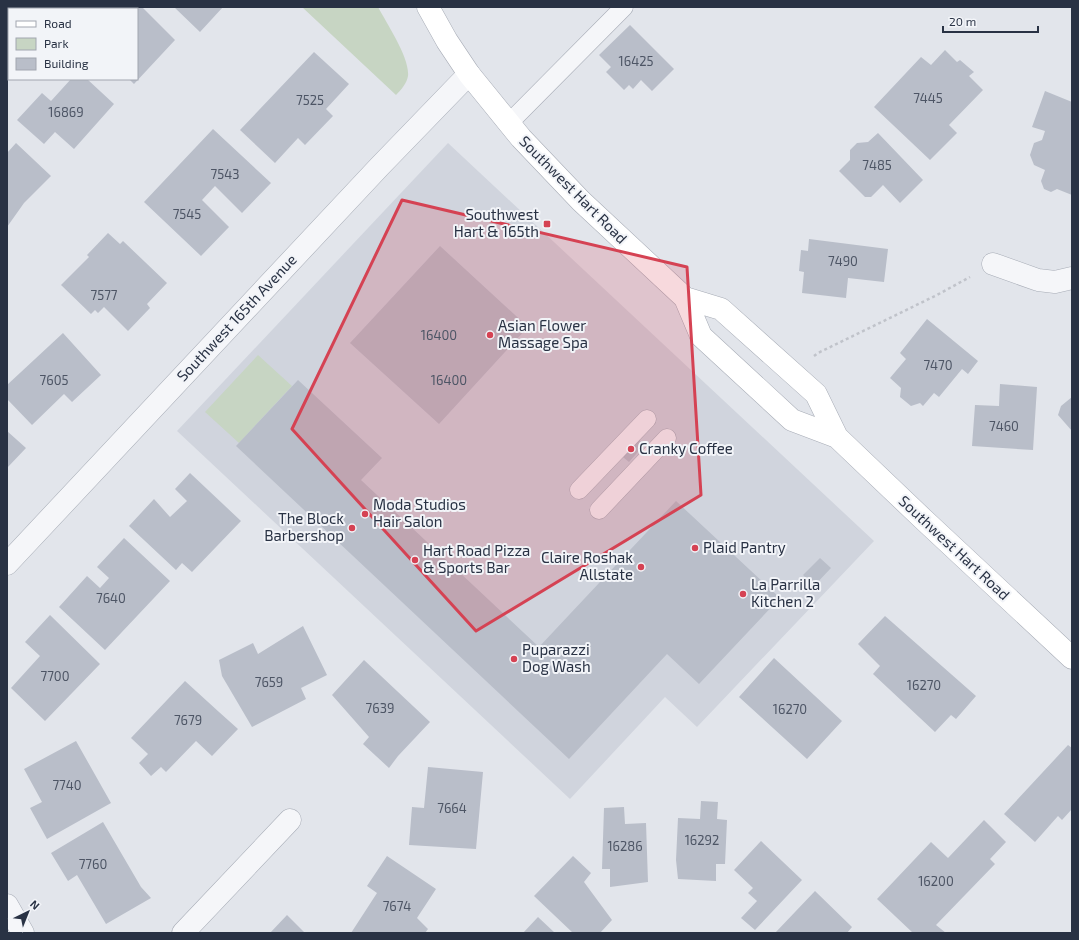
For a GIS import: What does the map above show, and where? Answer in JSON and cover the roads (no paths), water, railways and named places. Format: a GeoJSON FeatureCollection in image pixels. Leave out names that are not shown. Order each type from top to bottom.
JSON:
{"type":"FeatureCollection","features":[{"type":"Feature","properties":{"kind":"main road","name":"Southwest Hart Road"},"geometry":{"type":"LineString","coordinates":[[428,7],[469,74],[521,138],[582,201],[685,298],[701,336],[792,420],[837,436]]}},
{"type":"Feature","properties":{"kind":"main road","name":"Southwest Hart Road"},"geometry":{"type":"LineString","coordinates":[[685,298],[721,309],[816,394],[837,436],[923,519],[1072,658]]}},
{"type":"Feature","properties":{"kind":"street","name":"Southwest 165th Avenue"},"geometry":{"type":"LineString","coordinates":[[7,564],[379,167],[469,74]]}},
{"type":"Feature","properties":{"kind":"street"},"geometry":{"type":"LineString","coordinates":[[993,264],[1038,280],[1055,282],[1072,278]]}},
{"type":"Feature","properties":{"kind":"street"},"geometry":{"type":"LineString","coordinates":[[183,933],[290,820]]}},
{"type":"Feature","properties":{"kind":"street"},"geometry":{"type":"LineString","coordinates":[[7,905],[23,933]]}},
{"type":"Feature","properties":{"kind":"lane"},"geometry":{"type":"LineString","coordinates":[[509,123],[624,7]]}},
{"type":"Feature","properties":{"kind":"lane"},"geometry":{"type":"LineString","coordinates":[[579,490],[646,419]]}},
{"type":"Feature","properties":{"kind":"lane"},"geometry":{"type":"LineString","coordinates":[[600,510],[667,438]]}},
{"type":"Feature","properties":{"kind":"place","name":"Southwest Hart & 165th"},"geometry":{"type":"Point","coordinates":[547,224]}},
{"type":"Feature","properties":{"kind":"place","name":"Asian Flower Massage Spa"},"geometry":{"type":"Point","coordinates":[490,335]}},
{"type":"Feature","properties":{"kind":"place","name":"Cranky Coffee"},"geometry":{"type":"Point","coordinates":[631,449]}},
{"type":"Feature","properties":{"kind":"place","name":"Moda Studios Hair Salon"},"geometry":{"type":"Point","coordinates":[365,514]}},
{"type":"Feature","properties":{"kind":"place","name":"The Block Barbershop"},"geometry":{"type":"Point","coordinates":[352,528]}},
{"type":"Feature","properties":{"kind":"place","name":"Plaid Pantry"},"geometry":{"type":"Point","coordinates":[695,548]}},
{"type":"Feature","properties":{"kind":"place","name":"Hart Road Pizza & Sports Bar"},"geometry":{"type":"Point","coordinates":[415,560]}},
{"type":"Feature","properties":{"kind":"place","name":"Claire Roshak Allstate"},"geometry":{"type":"Point","coordinates":[641,567]}},
{"type":"Feature","properties":{"kind":"place","name":"La Parrilla Kitchen 2"},"geometry":{"type":"Point","coordinates":[743,594]}},
{"type":"Feature","properties":{"kind":"place","name":"Puparazzi Dog Wash"},"geometry":{"type":"Point","coordinates":[514,659]}}]}
